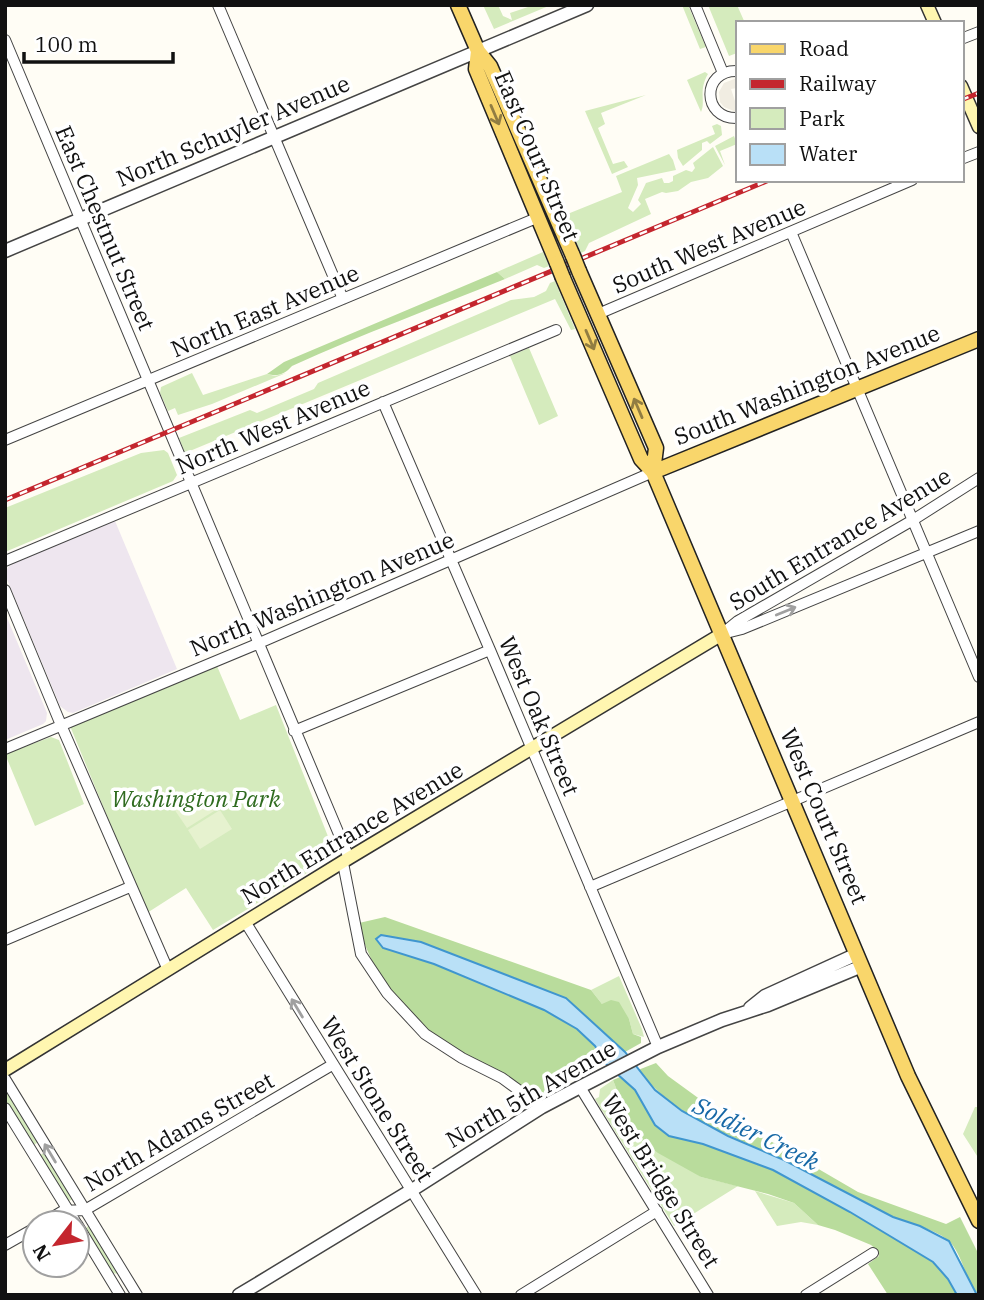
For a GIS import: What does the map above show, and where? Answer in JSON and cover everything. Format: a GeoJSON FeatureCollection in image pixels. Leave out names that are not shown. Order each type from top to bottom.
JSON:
{"type":"FeatureCollection","features":[{"type":"Feature","properties":{"kind":"main road","name":"East Court Street"},"geometry":{"type":"LineString","coordinates":[[458,5],[478,51],[490,66],[579,271]]}},
{"type":"Feature","properties":{"kind":"main road"},"geometry":{"type":"LineString","coordinates":[[927,5],[934,21]]}},
{"type":"Feature","properties":{"kind":"main road","name":"East Court Street"},"geometry":{"type":"LineString","coordinates":[[478,51],[476,69],[563,278]]}},
{"type":"Feature","properties":{"kind":"main road"},"geometry":{"type":"LineString","coordinates":[[964,92],[979,127]]}},
{"type":"Feature","properties":{"kind":"main road","name":"West Court Street"},"geometry":{"type":"LineString","coordinates":[[579,271],[656,448],[653,472]]}},
{"type":"Feature","properties":{"kind":"main road","name":"West Court Street"},"geometry":{"type":"LineString","coordinates":[[563,278],[641,459],[653,472],[908,1076],[979,1221]]}},
{"type":"Feature","properties":{"kind":"main road","name":"South Washington Avenue"},"geometry":{"type":"LineString","coordinates":[[653,472],[979,339]]}},
{"type":"Feature","properties":{"kind":"main road","name":"North Entrance Avenue"},"geometry":{"type":"LineString","coordinates":[[5,1070],[346,860],[722,634]]}},
{"type":"Feature","properties":{"kind":"main road","name":"West Court Street"},"geometry":{"type":"LineString","coordinates":[[957,1174],[979,1197]]}},
{"type":"Feature","properties":{"kind":"street"},"geometry":{"type":"LineString","coordinates":[[218,5],[343,299]]}},
{"type":"Feature","properties":{"kind":"street","name":"North Schuyler Avenue"},"geometry":{"type":"LineString","coordinates":[[5,251],[587,5]]}},
{"type":"Feature","properties":{"kind":"street"},"geometry":{"type":"LineString","coordinates":[[695,5],[723,73]]}},
{"type":"Feature","properties":{"kind":"street","name":"East Chestnut Street"},"geometry":{"type":"LineString","coordinates":[[5,40],[9,61],[80,218],[346,860],[361,954],[387,993],[425,1034],[462,1058],[502,1078],[542,1107]]}},
{"type":"Feature","properties":{"kind":"street"},"geometry":{"type":"LineString","coordinates":[[736,71],[723,73],[713,84],[711,99],[724,117],[736,118]]}},
{"type":"Feature","properties":{"kind":"street","name":"South West Avenue"},"geometry":{"type":"LineString","coordinates":[[598,314],[907,182]]}},
{"type":"Feature","properties":{"kind":"street","name":"North East Avenue"},"geometry":{"type":"LineString","coordinates":[[5,440],[539,218]]}},
{"type":"Feature","properties":{"kind":"street"},"geometry":{"type":"LineString","coordinates":[[791,232],[979,677]]}},
{"type":"Feature","properties":{"kind":"street","name":"North West Avenue"},"geometry":{"type":"LineString","coordinates":[[5,561],[556,330]]}},
{"type":"Feature","properties":{"kind":"street","name":"West Oak Street"},"geometry":{"type":"LineString","coordinates":[[383,402],[658,1047]]}},
{"type":"Feature","properties":{"kind":"street","name":"North Washington Avenue"},"geometry":{"type":"LineString","coordinates":[[5,749],[257,644],[653,472]]}},
{"type":"Feature","properties":{"kind":"street","name":"South Entrance Avenue"},"geometry":{"type":"LineString","coordinates":[[722,634],[738,621],[913,520],[979,478]]}},
{"type":"Feature","properties":{"kind":"street"},"geometry":{"type":"LineString","coordinates":[[722,634],[742,629],[979,531]]}},
{"type":"Feature","properties":{"kind":"street"},"geometry":{"type":"LineString","coordinates":[[5,590],[130,887],[168,970]]}},
{"type":"Feature","properties":{"kind":"street"},"geometry":{"type":"LineString","coordinates":[[294,731],[491,650]]}},
{"type":"Feature","properties":{"kind":"street"},"geometry":{"type":"LineString","coordinates":[[590,887],[979,722]]}},
{"type":"Feature","properties":{"kind":"street"},"geometry":{"type":"LineString","coordinates":[[5,940],[130,887]]}},
{"type":"Feature","properties":{"kind":"street","name":"West Stone Street"},"geometry":{"type":"LineString","coordinates":[[246,923],[476,1295]]}},
{"type":"Feature","properties":{"kind":"street","name":"North 5th Avenue"},"geometry":{"type":"LineString","coordinates":[[247,1293],[542,1107],[658,1047],[768,1005],[860,960]]}},
{"type":"Feature","properties":{"kind":"street","name":"North Adams Street"},"geometry":{"type":"LineString","coordinates":[[87,1209],[332,1065]]}},
{"type":"Feature","properties":{"kind":"street"},"geometry":{"type":"LineString","coordinates":[[5,1079],[84,1209]]}},
{"type":"Feature","properties":{"kind":"street","name":"West Bridge Street"},"geometry":{"type":"LineString","coordinates":[[580,1087],[708,1295]]}},
{"type":"Feature","properties":{"kind":"street"},"geometry":{"type":"LineString","coordinates":[[5,1108],[68,1209]]}},
{"type":"Feature","properties":{"kind":"street"},"geometry":{"type":"LineString","coordinates":[[521,1295],[657,1211]]}},
{"type":"Feature","properties":{"kind":"street"},"geometry":{"type":"LineString","coordinates":[[91,1220],[137,1295]]}},
{"type":"Feature","properties":{"kind":"street"},"geometry":{"type":"LineString","coordinates":[[5,1245],[21,1235]]}},
{"type":"Feature","properties":{"kind":"street"},"geometry":{"type":"LineString","coordinates":[[91,1247],[120,1295]]}},
{"type":"Feature","properties":{"kind":"street"},"geometry":{"type":"LineString","coordinates":[[806,1295],[873,1253]]}},
{"type":"Feature","properties":{"kind":"shaded area"},"geometry":{"type":"Polygon","coordinates":[[[736,78],[736,88],[731,89],[736,100],[736,111],[724,107],[720,102],[719,92],[724,83],[736,78]]]}},
{"type":"Feature","properties":{"kind":"shaded area"},"geometry":{"type":"Polygon","coordinates":[[[115,521],[177,669],[73,713],[68,712],[60,706],[6,572],[8,567],[16,562],[115,521]]]}},
{"type":"Feature","properties":{"kind":"shaded area"},"geometry":{"type":"Polygon","coordinates":[[[5,613],[47,713],[43,724],[5,740],[5,613]]]}},
{"type":"Feature","properties":{"kind":"green space"},"geometry":{"type":"Polygon","coordinates":[[[483,5],[498,5],[503,16],[512,20],[510,13],[534,5],[551,5],[494,29],[483,5]]]}},
{"type":"Feature","properties":{"kind":"green space"},"geometry":{"type":"Polygon","coordinates":[[[682,5],[688,5],[706,47],[700,49],[682,5]]]}},
{"type":"Feature","properties":{"kind":"green space"},"geometry":{"type":"Polygon","coordinates":[[[708,5],[737,5],[744,21],[736,21],[736,53],[729,56],[708,5]]]}},
{"type":"Feature","properties":{"kind":"green space"},"geometry":{"type":"Polygon","coordinates":[[[705,72],[708,74],[703,86],[701,112],[687,80],[705,72]]]}},
{"type":"Feature","properties":{"kind":"green space"},"geometry":{"type":"Polygon","coordinates":[[[646,95],[601,113],[605,124],[598,128],[613,164],[624,161],[628,167],[612,174],[585,111],[646,95]]]}},
{"type":"Feature","properties":{"kind":"green space"},"geometry":{"type":"Polygon","coordinates":[[[712,126],[721,126],[722,135],[710,144],[707,141],[702,143],[702,150],[683,166],[677,150],[715,134],[712,126]]]}},
{"type":"Feature","properties":{"kind":"green space"},"geometry":{"type":"Polygon","coordinates":[[[734,136],[736,141],[736,144],[720,151],[725,165],[715,146],[734,136]]]}},
{"type":"Feature","properties":{"kind":"green space"},"geometry":{"type":"Polygon","coordinates":[[[713,147],[723,166],[708,178],[691,182],[678,191],[662,192],[645,199],[651,214],[589,243],[581,253],[565,215],[622,192],[616,176],[669,154],[676,170],[637,178],[638,185],[628,208],[633,212],[641,204],[638,200],[646,183],[662,178],[664,183],[669,183],[673,181],[673,176],[686,170],[692,172],[695,168],[693,163],[713,147]]]}},
{"type":"Feature","properties":{"kind":"green space"},"geometry":{"type":"Polygon","coordinates":[[[543,252],[549,266],[544,268],[537,265],[505,279],[497,272],[543,252]]]}},
{"type":"Feature","properties":{"kind":"green space"},"geometry":{"type":"Polygon","coordinates":[[[497,272],[505,279],[345,343],[292,366],[281,374],[267,374],[284,362],[497,272]]]}},
{"type":"Feature","properties":{"kind":"green space"},"geometry":{"type":"Polygon","coordinates":[[[555,281],[575,329],[571,330],[555,299],[185,453],[179,438],[250,410],[257,413],[314,389],[318,383],[511,300],[534,297],[546,291],[550,283],[555,281]]]}},
{"type":"Feature","properties":{"kind":"green space"},"geometry":{"type":"Polygon","coordinates":[[[529,348],[558,416],[539,425],[510,356],[529,348]]]}},
{"type":"Feature","properties":{"kind":"green space"},"geometry":{"type":"Polygon","coordinates":[[[192,373],[203,395],[267,374],[275,376],[286,373],[178,415],[175,408],[168,411],[160,393],[161,387],[192,373]]]}},
{"type":"Feature","properties":{"kind":"green space"},"geometry":{"type":"Polygon","coordinates":[[[164,450],[168,453],[177,475],[173,481],[5,552],[5,508],[141,453],[164,450]]]}},
{"type":"Feature","properties":{"kind":"green space","name":"Washington Park"},"geometry":{"type":"Polygon","coordinates":[[[217,666],[240,720],[276,705],[333,849],[330,859],[213,930],[186,888],[147,913],[70,726],[217,666]]]}},
{"type":"Feature","properties":{"kind":"green space"},"geometry":{"type":"Polygon","coordinates":[[[51,737],[59,740],[84,804],[35,826],[5,754],[51,737]]]}},
{"type":"Feature","properties":{"kind":"green space"},"geometry":{"type":"Polygon","coordinates":[[[206,789],[219,808],[187,828],[174,809],[206,789]]]}},
{"type":"Feature","properties":{"kind":"green space"},"geometry":{"type":"Polygon","coordinates":[[[220,810],[232,829],[200,849],[188,830],[220,810]]]}},
{"type":"Feature","properties":{"kind":"green space"},"geometry":{"type":"Polygon","coordinates":[[[385,917],[591,990],[602,1004],[611,1000],[619,1002],[629,1019],[633,1034],[641,1037],[641,1043],[625,1052],[566,998],[526,984],[383,948],[434,964],[544,1010],[577,1029],[595,1046],[606,1064],[579,1074],[549,1094],[537,1093],[453,1049],[428,1031],[405,1009],[384,982],[368,953],[359,923],[385,917]]]}},
{"type":"Feature","properties":{"kind":"green space"},"geometry":{"type":"Polygon","coordinates":[[[619,976],[644,1037],[633,1034],[629,1019],[602,1004],[591,990],[619,976]]]}},
{"type":"Feature","properties":{"kind":"green space"},"geometry":{"type":"Polygon","coordinates":[[[656,1063],[668,1076],[734,1124],[767,1139],[858,1192],[946,1224],[960,1217],[979,1255],[979,1295],[948,1240],[889,1215],[688,1114],[654,1088],[638,1070],[656,1063]]]}},
{"type":"Feature","properties":{"kind":"green space"},"geometry":{"type":"Polygon","coordinates":[[[620,1077],[635,1090],[655,1125],[772,1170],[850,1212],[933,1262],[948,1279],[957,1295],[888,1295],[868,1264],[879,1256],[878,1251],[871,1245],[818,1225],[794,1203],[701,1177],[658,1153],[641,1140],[627,1117],[613,1080],[620,1077]]]}},
{"type":"Feature","properties":{"kind":"green space"},"geometry":{"type":"Polygon","coordinates":[[[613,1080],[627,1117],[701,1177],[738,1186],[674,1226],[595,1099],[599,1097],[600,1089],[613,1080]]]}},
{"type":"Feature","properties":{"kind":"green space"},"geometry":{"type":"Polygon","coordinates":[[[5,1085],[39,1141],[33,1146],[5,1105],[5,1085]]]}},
{"type":"Feature","properties":{"kind":"green space"},"geometry":{"type":"Polygon","coordinates":[[[975,1107],[979,1107],[979,1159],[963,1134],[975,1107]]]}},
{"type":"Feature","properties":{"kind":"green space"},"geometry":{"type":"Polygon","coordinates":[[[44,1153],[73,1199],[67,1202],[40,1155],[44,1153]]]}},
{"type":"Feature","properties":{"kind":"green space"},"geometry":{"type":"Polygon","coordinates":[[[755,1191],[794,1203],[818,1225],[801,1222],[777,1226],[755,1191]]]}},
{"type":"Feature","properties":{"kind":"green space"},"geometry":{"type":"Polygon","coordinates":[[[91,1229],[119,1274],[112,1273],[91,1239],[91,1229]]]}},
{"type":"Feature","properties":{"kind":"water"},"geometry":{"type":"Polygon","coordinates":[[[381,935],[421,942],[566,998],[625,1052],[655,1090],[682,1111],[893,1217],[920,1226],[949,1241],[977,1295],[957,1295],[948,1279],[933,1262],[773,1170],[703,1144],[669,1136],[655,1125],[635,1090],[606,1064],[595,1046],[577,1029],[544,1010],[434,964],[383,948],[376,939],[381,935]]]}},
{"type":"Feature","properties":{"kind":"railway"},"geometry":{"type":"LineString","coordinates":[[963,99],[979,93]]}},
{"type":"Feature","properties":{"kind":"railway"},"geometry":{"type":"LineString","coordinates":[[5,500],[764,182]]}},
{"type":"Feature","properties":{"kind":"water label","name":"Soldier Creek"},"geometry":{"type":"Point","coordinates":[756,1134]}}]}
